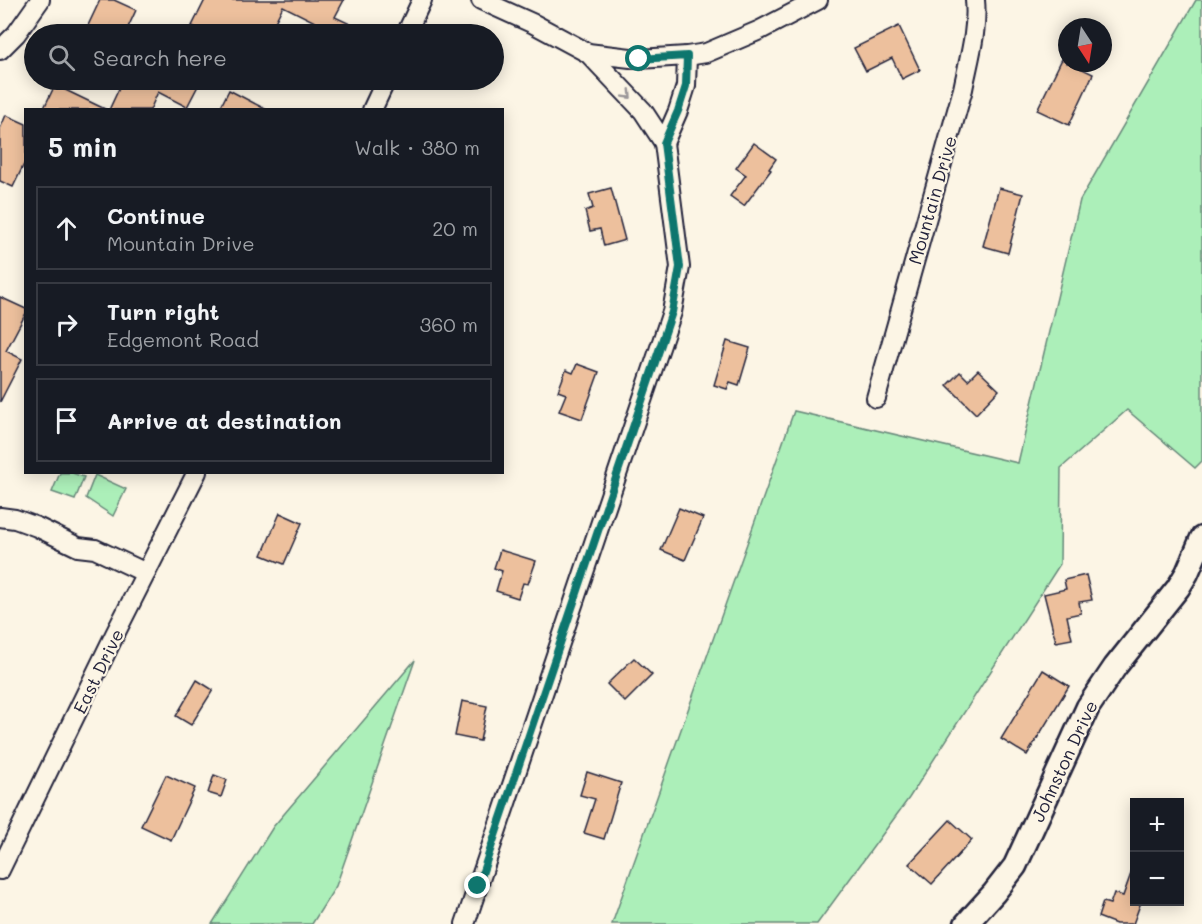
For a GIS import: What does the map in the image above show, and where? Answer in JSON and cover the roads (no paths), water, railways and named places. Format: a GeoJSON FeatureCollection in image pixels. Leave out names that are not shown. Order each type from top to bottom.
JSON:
{"type":"FeatureCollection","features":[{"type":"Feature","properties":{"kind":"street"},"geometry":{"type":"LineString","coordinates":[[0,50],[16,34],[40,0]]}},
{"type":"Feature","properties":{"kind":"street"},"geometry":{"type":"LineString","coordinates":[[411,24],[422,0]]}},
{"type":"Feature","properties":{"kind":"street"},"geometry":{"type":"LineString","coordinates":[[465,924],[672,312],[680,267],[664,143],[643,111],[588,53],[534,24],[481,0]]}},
{"type":"Feature","properties":{"kind":"street"},"geometry":{"type":"LineString","coordinates":[[588,53],[639,59],[706,53],[760,30],[818,0]]}},
{"type":"Feature","properties":{"kind":"street","name":"Mountain Drive"},"geometry":{"type":"LineString","coordinates":[[876,398],[963,89],[974,37],[975,0]]}},
{"type":"Feature","properties":{"kind":"street"},"geometry":{"type":"LineString","coordinates":[[664,143],[686,86],[687,56]]}},
{"type":"Feature","properties":{"kind":"street"},"geometry":{"type":"LineString","coordinates":[[373,108],[381,90]]}},
{"type":"Feature","properties":{"kind":"street","name":"East Drive"},"geometry":{"type":"LineString","coordinates":[[0,870],[196,474]]}},
{"type":"Feature","properties":{"kind":"street"},"geometry":{"type":"LineString","coordinates":[[0,517],[15,519],[37,527],[78,547],[90,559],[143,579]]}},
{"type":"Feature","properties":{"kind":"street","name":"Johnston Drive"},"geometry":{"type":"LineString","coordinates":[[966,924],[1015,866],[1088,707],[1115,667],[1178,588],[1202,538]]}}]}
